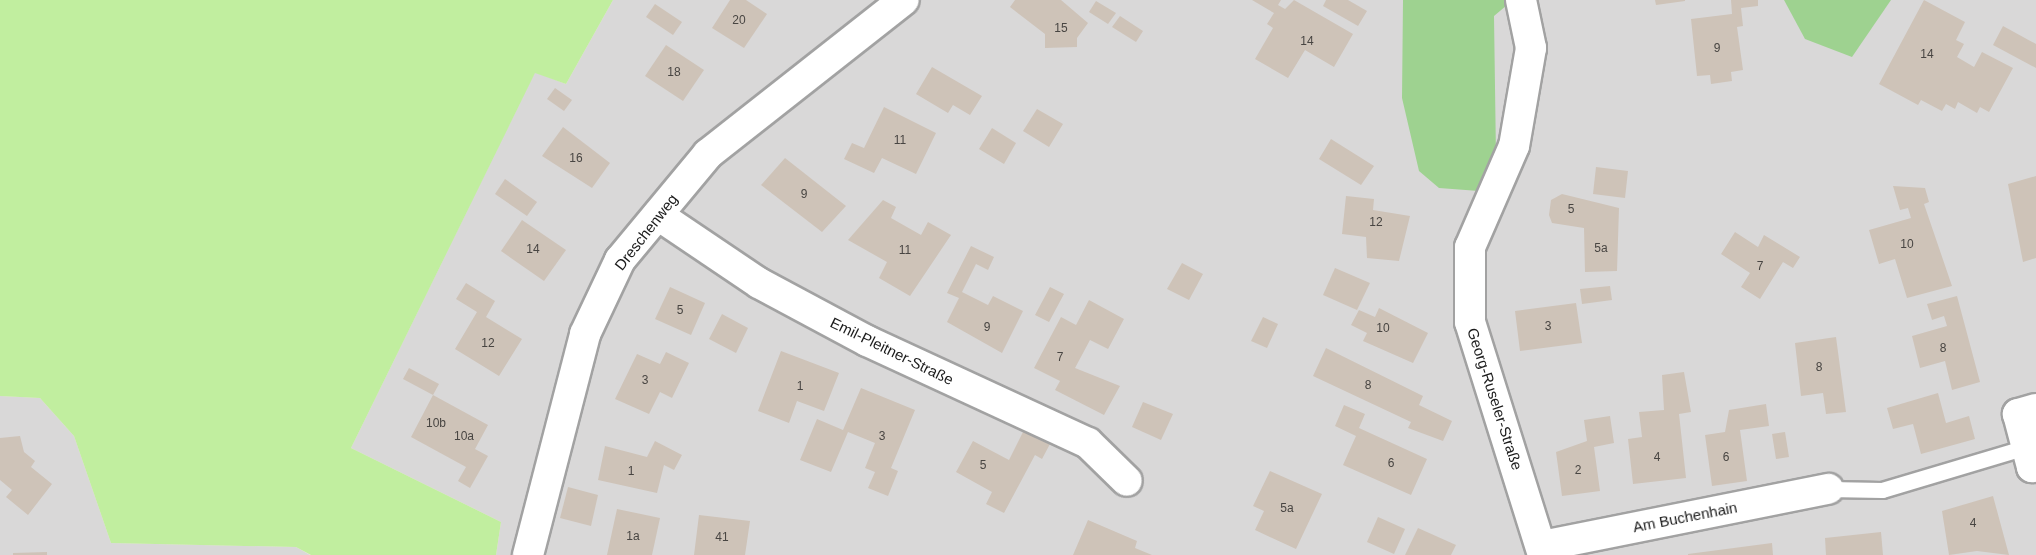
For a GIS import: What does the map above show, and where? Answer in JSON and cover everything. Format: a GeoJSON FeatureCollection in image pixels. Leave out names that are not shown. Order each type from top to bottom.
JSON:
{"type":"FeatureCollection","features":[{"type":"Feature","properties":{"kind":"street","name":"Dreschenweg"},"geometry":{"type":"LineString","coordinates":[[528,555],[585,334],[620,260],[708,154],[904,0]]}},
{"type":"Feature","properties":{"kind":"street","name":"Georg-Ruseler-Straße"},"geometry":{"type":"LineString","coordinates":[[1521,0],[1531,48],[1514,146],[1470,247],[1470,322],[1543,550]]}},
{"type":"Feature","properties":{"kind":"street","name":"Emil-Pleitner-Straße"},"geometry":{"type":"LineString","coordinates":[[658,215],[759,283],[867,341],[1088,443],[1127,481]]}},
{"type":"Feature","properties":{"kind":"street"},"geometry":{"type":"LineString","coordinates":[[2031,456],[2018,414],[2036,409]]}},
{"type":"Feature","properties":{"kind":"street","name":"Am Buchenhain"},"geometry":{"type":"LineString","coordinates":[[1543,550],[1828,489]]}},
{"type":"Feature","properties":{"kind":"lane"},"geometry":{"type":"LineString","coordinates":[[1828,489],[1882,490],[2031,456]]}},
{"type":"Feature","properties":{"kind":"shaded area"},"geometry":{"type":"Polygon","coordinates":[[[613,0],[2036,0],[2036,555],[496,555],[501,522],[351,448],[535,72],[566,84],[613,0]]]}},
{"type":"Feature","properties":{"kind":"shaded area"},"geometry":{"type":"Polygon","coordinates":[[[0,396],[40,398],[74,436],[111,543],[296,547],[310,555],[0,555],[0,396]]]}},
{"type":"Feature","properties":{"kind":"green space"},"geometry":{"type":"Polygon","coordinates":[[[0,0],[613,0],[566,84],[535,73],[351,448],[501,522],[496,555],[311,555],[296,547],[111,543],[74,436],[40,398],[0,396],[0,0]]]}},
{"type":"Feature","properties":{"kind":"green space"},"geometry":{"type":"Polygon","coordinates":[[[1403,0],[1513,0],[1494,16],[1496,157],[1479,191],[1439,188],[1419,171],[1402,98],[1403,0]]]}},
{"type":"Feature","properties":{"kind":"green space"},"geometry":{"type":"Polygon","coordinates":[[[1784,0],[1891,0],[1852,57],[1805,39],[1784,0]]]}},
{"type":"Feature","properties":{"kind":"building"},"geometry":{"type":"Polygon","coordinates":[[[730,0],[746,0],[767,14],[744,48],[712,28],[730,0]]]}},
{"type":"Feature","properties":{"kind":"building"},"geometry":{"type":"Polygon","coordinates":[[[1015,0],[1061,0],[1088,23],[1077,38],[1077,47],[1045,48],[1045,34],[1010,7],[1015,0]]]}},
{"type":"Feature","properties":{"kind":"building"},"geometry":{"type":"Polygon","coordinates":[[[1252,0],[1281,0],[1278,5],[1285,9],[1294,0],[1353,34],[1334,67],[1305,50],[1288,78],[1255,59],[1273,28],[1267,24],[1274,13],[1252,0]]]}},
{"type":"Feature","properties":{"kind":"building"},"geometry":{"type":"Polygon","coordinates":[[[1326,0],[1348,0],[1367,11],[1358,26],[1323,6],[1326,0]]]}},
{"type":"Feature","properties":{"kind":"building"},"geometry":{"type":"Polygon","coordinates":[[[1655,0],[1685,0],[1685,1],[1656,5],[1655,0]]]}},
{"type":"Feature","properties":{"kind":"building"},"geometry":{"type":"Polygon","coordinates":[[[1731,0],[1758,0],[1758,6],[1741,8],[1743,26],[1737,27],[1743,70],[1731,72],[1732,81],[1711,84],[1710,75],[1697,76],[1691,19],[1732,14],[1731,0]]]}},
{"type":"Feature","properties":{"kind":"building"},"geometry":{"type":"Polygon","coordinates":[[[1924,0],[1965,22],[1956,40],[1964,44],[1957,57],[1974,67],[1982,52],[2013,68],[1989,112],[1980,107],[1977,113],[1958,102],[1955,109],[1946,104],[1942,111],[1921,100],[1918,105],[1879,84],[1924,0]]]}},
{"type":"Feature","properties":{"kind":"building"},"geometry":{"type":"Polygon","coordinates":[[[1096,1],[1116,13],[1108,24],[1089,12],[1096,1]]]}},
{"type":"Feature","properties":{"kind":"building"},"geometry":{"type":"Polygon","coordinates":[[[655,4],[682,22],[673,35],[646,17],[655,4]]]}},
{"type":"Feature","properties":{"kind":"building"},"geometry":{"type":"Polygon","coordinates":[[[1120,16],[1143,31],[1136,42],[1112,27],[1120,16]]]}},
{"type":"Feature","properties":{"kind":"building"},"geometry":{"type":"Polygon","coordinates":[[[2003,26],[2036,44],[2036,68],[1993,45],[2003,26]]]}},
{"type":"Feature","properties":{"kind":"building"},"geometry":{"type":"Polygon","coordinates":[[[666,45],[704,70],[683,101],[645,76],[666,45]]]}},
{"type":"Feature","properties":{"kind":"building"},"geometry":{"type":"Polygon","coordinates":[[[932,67],[982,96],[970,115],[953,105],[948,113],[916,94],[932,67]]]}},
{"type":"Feature","properties":{"kind":"building"},"geometry":{"type":"Polygon","coordinates":[[[555,88],[572,100],[564,111],[547,99],[555,88]]]}},
{"type":"Feature","properties":{"kind":"building"},"geometry":{"type":"Polygon","coordinates":[[[884,107],[936,133],[916,174],[882,158],[874,173],[844,159],[852,143],[864,148],[884,107]]]}},
{"type":"Feature","properties":{"kind":"building"},"geometry":{"type":"Polygon","coordinates":[[[1037,109],[1063,124],[1049,147],[1023,131],[1037,109]]]}},
{"type":"Feature","properties":{"kind":"building"},"geometry":{"type":"Polygon","coordinates":[[[563,127],[610,163],[592,188],[542,156],[563,127]]]}},
{"type":"Feature","properties":{"kind":"building"},"geometry":{"type":"Polygon","coordinates":[[[992,128],[1016,143],[1004,164],[979,149],[992,128]]]}},
{"type":"Feature","properties":{"kind":"building"},"geometry":{"type":"Polygon","coordinates":[[[1331,139],[1374,166],[1361,185],[1319,159],[1331,139]]]}},
{"type":"Feature","properties":{"kind":"building"},"geometry":{"type":"Polygon","coordinates":[[[785,158],[846,206],[822,232],[761,185],[785,158]]]}},
{"type":"Feature","properties":{"kind":"building"},"geometry":{"type":"Polygon","coordinates":[[[1596,167],[1628,171],[1625,198],[1593,194],[1596,167]]]}},
{"type":"Feature","properties":{"kind":"building"},"geometry":{"type":"Polygon","coordinates":[[[2036,176],[2036,258],[2023,262],[2008,184],[2036,176]]]}},
{"type":"Feature","properties":{"kind":"building"},"geometry":{"type":"Polygon","coordinates":[[[505,179],[537,202],[527,216],[495,194],[505,179]]]}},
{"type":"Feature","properties":{"kind":"building"},"geometry":{"type":"Polygon","coordinates":[[[1893,186],[1925,188],[1929,202],[1924,204],[1952,286],[1907,298],[1895,259],[1879,264],[1869,230],[1911,218],[1908,208],[1900,210],[1893,186]]]}},
{"type":"Feature","properties":{"kind":"building"},"geometry":{"type":"Polygon","coordinates":[[[1562,194],[1619,208],[1617,271],[1585,272],[1584,228],[1552,223],[1549,215],[1551,200],[1562,194]]]}},
{"type":"Feature","properties":{"kind":"building"},"geometry":{"type":"Polygon","coordinates":[[[1346,196],[1374,199],[1373,210],[1410,216],[1399,261],[1367,258],[1366,237],[1342,234],[1346,196]]]}},
{"type":"Feature","properties":{"kind":"building"},"geometry":{"type":"Polygon","coordinates":[[[883,200],[896,207],[891,218],[921,235],[928,222],[951,235],[910,296],[879,278],[887,262],[848,240],[883,200]]]}},
{"type":"Feature","properties":{"kind":"building"},"geometry":{"type":"Polygon","coordinates":[[[522,220],[566,250],[544,281],[501,251],[522,220]]]}},
{"type":"Feature","properties":{"kind":"building"},"geometry":{"type":"Polygon","coordinates":[[[1735,232],[1758,247],[1764,235],[1800,257],[1793,268],[1783,262],[1760,299],[1741,287],[1750,273],[1721,254],[1735,232]]]}},
{"type":"Feature","properties":{"kind":"building"},"geometry":{"type":"Polygon","coordinates":[[[971,246],[994,257],[988,270],[976,264],[962,292],[988,305],[993,296],[1023,311],[1002,353],[947,322],[959,298],[947,293],[971,246]]]}},
{"type":"Feature","properties":{"kind":"building"},"geometry":{"type":"Polygon","coordinates":[[[1182,263],[1203,274],[1189,300],[1167,289],[1182,263]]]}},
{"type":"Feature","properties":{"kind":"building"},"geometry":{"type":"Polygon","coordinates":[[[1335,268],[1370,283],[1357,310],[1323,295],[1335,268]]]}},
{"type":"Feature","properties":{"kind":"building"},"geometry":{"type":"Polygon","coordinates":[[[466,283],[495,301],[486,317],[522,339],[499,376],[455,349],[477,312],[456,299],[466,283]]]}},
{"type":"Feature","properties":{"kind":"building"},"geometry":{"type":"Polygon","coordinates":[[[1610,286],[1612,300],[1582,304],[1580,289],[1610,286]]]}},
{"type":"Feature","properties":{"kind":"building"},"geometry":{"type":"Polygon","coordinates":[[[670,287],[705,303],[691,335],[655,319],[670,287]]]}},
{"type":"Feature","properties":{"kind":"building"},"geometry":{"type":"Polygon","coordinates":[[[1050,287],[1064,294],[1049,322],[1035,315],[1050,287]]]}},
{"type":"Feature","properties":{"kind":"building"},"geometry":{"type":"Polygon","coordinates":[[[1957,296],[1980,382],[1952,390],[1945,361],[1920,368],[1912,336],[1947,326],[1944,316],[1932,320],[1927,304],[1957,296]]]}},
{"type":"Feature","properties":{"kind":"building"},"geometry":{"type":"Polygon","coordinates":[[[1089,300],[1124,319],[1108,349],[1090,340],[1075,368],[1120,386],[1104,415],[1055,390],[1060,381],[1034,368],[1061,317],[1076,325],[1089,300]]]}},
{"type":"Feature","properties":{"kind":"building"},"geometry":{"type":"Polygon","coordinates":[[[1576,303],[1582,343],[1520,351],[1515,311],[1576,303]]]}},
{"type":"Feature","properties":{"kind":"building"},"geometry":{"type":"Polygon","coordinates":[[[1379,308],[1428,333],[1413,363],[1363,341],[1367,333],[1351,325],[1359,310],[1375,317],[1379,308]]]}},
{"type":"Feature","properties":{"kind":"building"},"geometry":{"type":"Polygon","coordinates":[[[722,314],[748,328],[736,353],[709,339],[722,314]]]}},
{"type":"Feature","properties":{"kind":"building"},"geometry":{"type":"Polygon","coordinates":[[[1263,317],[1278,324],[1267,348],[1251,341],[1263,317]]]}},
{"type":"Feature","properties":{"kind":"building"},"geometry":{"type":"Polygon","coordinates":[[[1836,337],[1846,412],[1826,414],[1823,393],[1801,396],[1795,343],[1836,337]]]}},
{"type":"Feature","properties":{"kind":"building"},"geometry":{"type":"Polygon","coordinates":[[[1326,348],[1423,396],[1419,405],[1452,421],[1443,441],[1408,428],[1411,422],[1313,376],[1326,348]]]}},
{"type":"Feature","properties":{"kind":"building"},"geometry":{"type":"Polygon","coordinates":[[[781,351],[839,373],[824,411],[797,401],[789,423],[758,411],[781,351]]]}},
{"type":"Feature","properties":{"kind":"building"},"geometry":{"type":"Polygon","coordinates":[[[666,352],[689,363],[672,398],[660,392],[649,414],[615,399],[637,354],[660,364],[666,352]]]}},
{"type":"Feature","properties":{"kind":"building"},"geometry":{"type":"Polygon","coordinates":[[[409,368],[439,384],[433,395],[403,379],[409,368]]]}},
{"type":"Feature","properties":{"kind":"building"},"geometry":{"type":"Polygon","coordinates":[[[1684,372],[1691,412],[1679,414],[1686,478],[1633,484],[1628,439],[1642,437],[1639,412],[1664,410],[1662,375],[1684,372]]]}},
{"type":"Feature","properties":{"kind":"building"},"geometry":{"type":"Polygon","coordinates":[[[861,388],[915,410],[891,468],[898,471],[888,496],[868,488],[875,472],[865,468],[875,443],[848,432],[831,472],[800,460],[817,419],[843,430],[861,388]]]}},
{"type":"Feature","properties":{"kind":"building"},"geometry":{"type":"Polygon","coordinates":[[[1938,393],[1946,423],[1969,416],[1975,439],[1921,454],[1913,424],[1893,429],[1887,408],[1938,393]]]}},
{"type":"Feature","properties":{"kind":"building"},"geometry":{"type":"Polygon","coordinates":[[[433,395],[488,425],[475,449],[488,456],[470,488],[458,481],[466,467],[411,437],[433,395]]]}},
{"type":"Feature","properties":{"kind":"building"},"geometry":{"type":"Polygon","coordinates":[[[1143,402],[1173,414],[1161,440],[1132,427],[1143,402]]]}},
{"type":"Feature","properties":{"kind":"building"},"geometry":{"type":"Polygon","coordinates":[[[1766,404],[1769,426],[1740,430],[1747,481],[1712,486],[1705,435],[1725,432],[1729,410],[1766,404]]]}},
{"type":"Feature","properties":{"kind":"building"},"geometry":{"type":"Polygon","coordinates":[[[1344,405],[1365,414],[1359,428],[1427,459],[1411,495],[1343,465],[1356,436],[1335,426],[1344,405]]]}},
{"type":"Feature","properties":{"kind":"building"},"geometry":{"type":"Polygon","coordinates":[[[1610,416],[1614,443],[1594,447],[1600,491],[1562,496],[1556,452],[1587,441],[1584,420],[1610,416]]]}},
{"type":"Feature","properties":{"kind":"building"},"geometry":{"type":"Polygon","coordinates":[[[1024,430],[1050,444],[1042,459],[1035,455],[1004,513],[986,504],[992,492],[956,472],[973,441],[1009,460],[1024,430]]]}},
{"type":"Feature","properties":{"kind":"building"},"geometry":{"type":"Polygon","coordinates":[[[1785,432],[1789,457],[1776,459],[1772,434],[1785,432]]]}},
{"type":"Feature","properties":{"kind":"building"},"geometry":{"type":"Polygon","coordinates":[[[20,436],[24,452],[35,461],[31,467],[52,484],[28,515],[6,497],[12,490],[0,480],[0,438],[20,436]]]}},
{"type":"Feature","properties":{"kind":"building"},"geometry":{"type":"Polygon","coordinates":[[[655,441],[682,455],[674,470],[664,465],[657,493],[598,480],[605,446],[647,457],[655,441]]]}},
{"type":"Feature","properties":{"kind":"building"},"geometry":{"type":"Polygon","coordinates":[[[1270,471],[1322,494],[1296,549],[1255,530],[1264,511],[1253,506],[1270,471]]]}},
{"type":"Feature","properties":{"kind":"building"},"geometry":{"type":"Polygon","coordinates":[[[568,487],[598,495],[591,526],[560,518],[568,487]]]}},
{"type":"Feature","properties":{"kind":"building"},"geometry":{"type":"Polygon","coordinates":[[[1993,496],[2009,555],[1977,551],[1949,555],[1942,511],[1993,496]]]}},
{"type":"Feature","properties":{"kind":"building"},"geometry":{"type":"Polygon","coordinates":[[[617,509],[660,518],[652,555],[607,555],[617,509]]]}},
{"type":"Feature","properties":{"kind":"building"},"geometry":{"type":"Polygon","coordinates":[[[699,515],[750,521],[745,555],[694,555],[699,515]]]}},
{"type":"Feature","properties":{"kind":"building"},"geometry":{"type":"Polygon","coordinates":[[[1378,517],[1405,529],[1394,554],[1367,542],[1378,517]]]}},
{"type":"Feature","properties":{"kind":"building"},"geometry":{"type":"Polygon","coordinates":[[[1088,520],[1137,541],[1135,548],[1152,555],[1073,555],[1088,520]]]}},
{"type":"Feature","properties":{"kind":"building"},"geometry":{"type":"Polygon","coordinates":[[[1418,528],[1456,545],[1451,555],[1405,555],[1418,528]]]}},
{"type":"Feature","properties":{"kind":"building"},"geometry":{"type":"Polygon","coordinates":[[[1881,532],[1883,555],[1826,555],[1825,538],[1881,532]]]}},
{"type":"Feature","properties":{"kind":"building"},"geometry":{"type":"Polygon","coordinates":[[[1772,543],[1773,555],[1688,555],[1688,554],[1772,543]]]}},
{"type":"Feature","properties":{"kind":"building"},"geometry":{"type":"Polygon","coordinates":[[[47,552],[47,555],[13,555],[13,553],[47,552]]]}}]}
